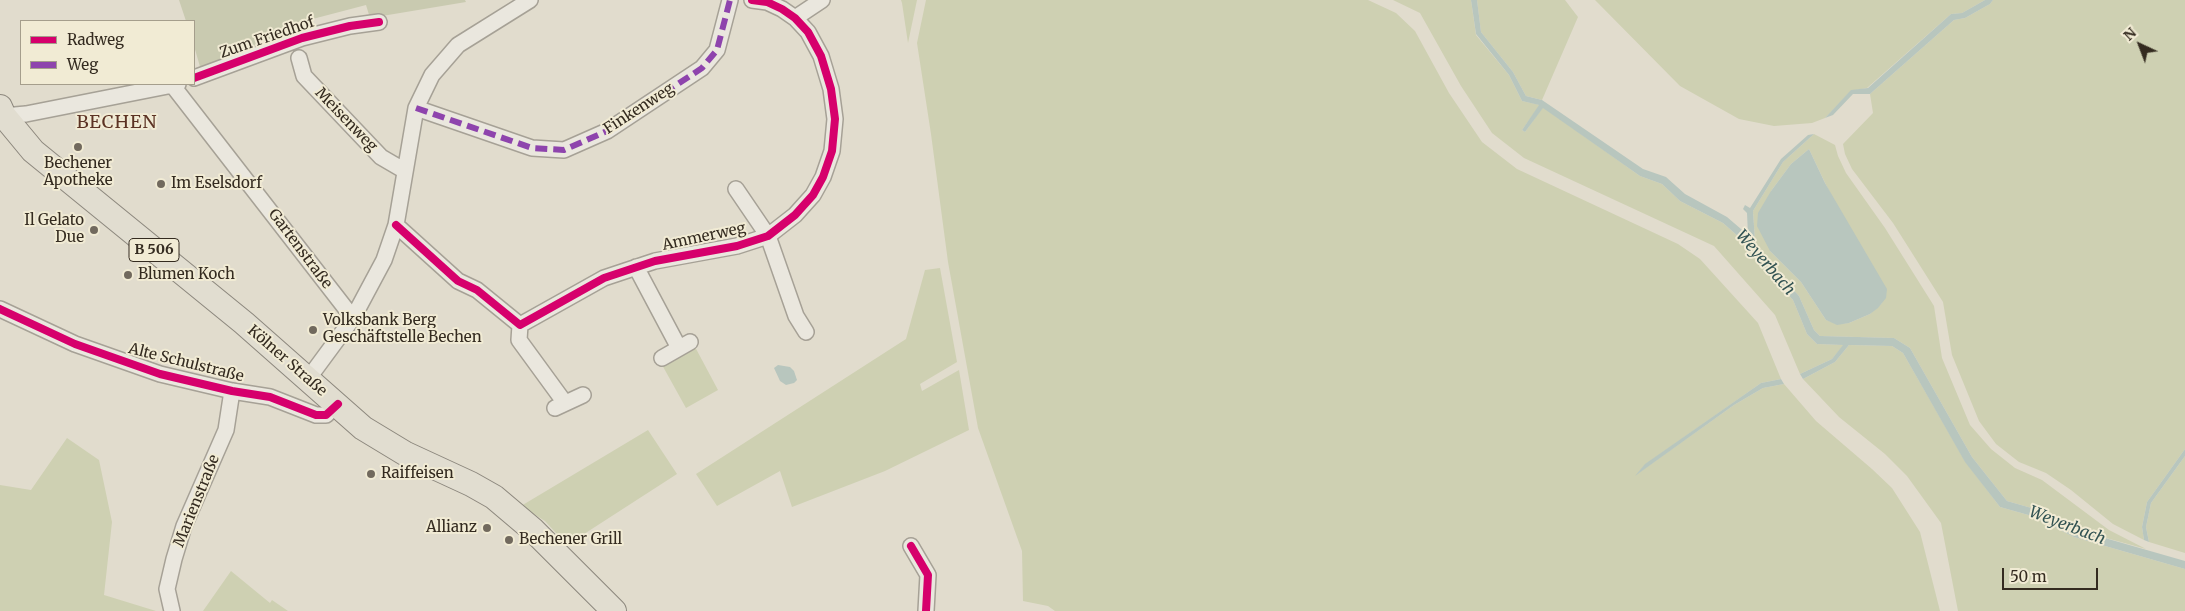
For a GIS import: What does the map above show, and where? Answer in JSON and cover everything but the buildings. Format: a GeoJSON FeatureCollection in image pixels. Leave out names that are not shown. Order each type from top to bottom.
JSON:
{"type":"FeatureCollection","features":[{"type":"Feature","properties":{"kind":"main road","name":"Kölner Straße"},"geometry":{"type":"LineString","coordinates":[[2,111],[33,151],[244,323],[383,442],[494,497],[533,530],[614,611]]}},
{"type":"Feature","properties":{"kind":"street"},"geometry":{"type":"LineString","coordinates":[[308,379],[353,318],[384,260],[396,225],[416,108],[432,75],[458,45],[530,0]]}},
{"type":"Feature","properties":{"kind":"street","name":"Finkenweg"},"geometry":{"type":"LineString","coordinates":[[416,108],[532,148],[564,150],[608,131],[702,68],[718,50],[730,0]]}},
{"type":"Feature","properties":{"kind":"street","name":"Ammerweg"},"geometry":{"type":"LineString","coordinates":[[520,325],[604,278],[636,267],[737,246],[768,236],[795,215],[813,195],[823,176],[832,150],[835,119],[831,89],[821,56],[808,32],[795,18],[767,2],[752,0]]}},
{"type":"Feature","properties":{"kind":"street"},"geometry":{"type":"LineString","coordinates":[[795,18],[822,0]]}},
{"type":"Feature","properties":{"kind":"street","name":"Zum Friedhof"},"geometry":{"type":"LineString","coordinates":[[195,78],[302,38],[350,26],[379,22]]}},
{"type":"Feature","properties":{"kind":"street","name":"Meisenweg"},"geometry":{"type":"LineString","coordinates":[[299,58],[304,76],[381,157],[405,171]]}},
{"type":"Feature","properties":{"kind":"street"},"geometry":{"type":"LineString","coordinates":[[2,111],[26,114],[176,85]]}},
{"type":"Feature","properties":{"kind":"street","name":"Gartenstraße"},"geometry":{"type":"LineString","coordinates":[[176,85],[353,318]]}},
{"type":"Feature","properties":{"kind":"street","name":"Ammerweg"},"geometry":{"type":"LineString","coordinates":[[736,189],[768,236],[796,316],[806,332]]}},
{"type":"Feature","properties":{"kind":"street"},"geometry":{"type":"LineString","coordinates":[[396,225],[458,281],[477,290],[520,325],[520,340],[560,406],[583,394]]}},
{"type":"Feature","properties":{"kind":"street"},"geometry":{"type":"LineString","coordinates":[[636,267],[685,345],[662,358]]}},
{"type":"Feature","properties":{"kind":"street","name":"Alte Schulstraße"},"geometry":{"type":"LineString","coordinates":[[0,309],[75,344],[160,374],[232,391],[270,397],[316,415],[326,415],[338,404]]}},
{"type":"Feature","properties":{"kind":"street","name":"Marienstraße"},"geometry":{"type":"LineString","coordinates":[[172,611],[167,589],[174,559],[184,526],[226,430],[232,391]]}},
{"type":"Feature","properties":{"kind":"street"},"geometry":{"type":"LineString","coordinates":[[912,546],[928,575],[926,611]]}},
{"type":"Feature","properties":{"kind":"green space"},"geometry":{"type":"Polygon","coordinates":[[[179,0],[465,0],[466,2],[370,18],[366,5],[298,22],[301,34],[201,70],[195,49],[195,20],[186,20],[179,0]]]}},
{"type":"Feature","properties":{"kind":"green space"},"geometry":{"type":"Polygon","coordinates":[[[901,0],[917,0],[908,43],[902,3],[901,0]]]}},
{"type":"Feature","properties":{"kind":"green space"},"geometry":{"type":"Polygon","coordinates":[[[926,0],[1368,0],[1396,13],[1415,31],[1449,93],[1482,142],[1517,169],[1678,244],[1700,259],[1758,323],[1781,379],[1761,383],[1646,464],[1637,474],[1734,405],[1763,388],[1784,384],[1816,421],[1892,488],[1920,532],[1940,611],[1055,611],[1048,606],[1023,601],[1022,551],[978,428],[948,262],[917,43],[926,0]]]}},
{"type":"Feature","properties":{"kind":"green space"},"geometry":{"type":"Polygon","coordinates":[[[1393,0],[1471,0],[1476,35],[1509,75],[1522,101],[1540,105],[1522,130],[1525,132],[1543,107],[1640,176],[1662,184],[1680,201],[1723,223],[1748,245],[1756,260],[1793,300],[1807,334],[1817,344],[1844,345],[1832,359],[1800,374],[1775,315],[1714,246],[1524,158],[1492,133],[1461,86],[1420,13],[1393,0]]]}},
{"type":"Feature","properties":{"kind":"green space"},"geometry":{"type":"Polygon","coordinates":[[[1477,0],[1565,0],[1578,17],[1542,100],[1526,96],[1513,72],[1481,32],[1477,0]]]}},
{"type":"Feature","properties":{"kind":"green space"},"geometry":{"type":"Polygon","coordinates":[[[1595,0],[1985,0],[1962,13],[1951,14],[1867,88],[1851,91],[1825,118],[1812,123],[1774,126],[1739,119],[1680,86],[1595,0]]]}},
{"type":"Feature","properties":{"kind":"green space"},"geometry":{"type":"Polygon","coordinates":[[[1993,0],[2185,0],[2185,449],[2147,502],[2142,527],[2144,540],[2113,524],[2071,490],[2046,473],[2019,462],[1996,444],[1979,421],[1952,355],[1943,302],[1893,223],[1852,169],[1845,154],[1843,144],[1873,113],[1870,94],[1954,20],[1965,18],[1990,4],[1993,0]]]}},
{"type":"Feature","properties":{"kind":"green space"},"geometry":{"type":"Polygon","coordinates":[[[1814,134],[1835,145],[1846,173],[1885,228],[1934,306],[1942,358],[1970,425],[1991,449],[2015,468],[2042,480],[2109,530],[2146,549],[2077,530],[2035,509],[2007,501],[1972,457],[1910,348],[1894,338],[1820,336],[1814,330],[1799,296],[1763,256],[1755,241],[1753,211],[1783,162],[1814,134]],[[1809,149],[1791,164],[1771,191],[1770,251],[1801,282],[1826,320],[1837,324],[1849,323],[1870,314],[1882,303],[1809,149]]]}},
{"type":"Feature","properties":{"kind":"green space"},"geometry":{"type":"Polygon","coordinates":[[[940,268],[957,362],[920,384],[922,391],[959,370],[969,430],[885,471],[792,507],[780,471],[717,506],[696,474],[906,339],[925,270],[940,268]]]}},
{"type":"Feature","properties":{"kind":"green space"},"geometry":{"type":"Polygon","coordinates":[[[694,345],[718,390],[686,408],[661,363],[694,345]]]}},
{"type":"Feature","properties":{"kind":"green space"},"geometry":{"type":"Polygon","coordinates":[[[1849,345],[1892,346],[1903,353],[1965,461],[2000,507],[2032,516],[2074,537],[2185,569],[2185,611],[1958,611],[1941,523],[1907,476],[1885,454],[1839,417],[1803,379],[1835,362],[1849,345]]]}},
{"type":"Feature","properties":{"kind":"green space"},"geometry":{"type":"Polygon","coordinates":[[[648,430],[677,474],[567,545],[545,521],[521,506],[648,430]]]}},
{"type":"Feature","properties":{"kind":"green space"},"geometry":{"type":"Polygon","coordinates":[[[67,438],[99,460],[112,522],[104,595],[156,611],[0,611],[0,485],[31,490],[67,438]]]}},
{"type":"Feature","properties":{"kind":"green space"},"geometry":{"type":"Polygon","coordinates":[[[2185,456],[2185,553],[2149,542],[2146,527],[2151,503],[2185,456]]]}},
{"type":"Feature","properties":{"kind":"green space"},"geometry":{"type":"Polygon","coordinates":[[[231,571],[270,603],[272,600],[288,611],[203,611],[231,571]]]}},
{"type":"Feature","properties":{"kind":"water","name":"Weyerbach"},"geometry":{"type":"Polygon","coordinates":[[[1471,0],[1477,0],[1481,32],[1513,72],[1526,96],[1542,100],[1643,169],[1666,177],[1685,194],[1727,217],[1748,235],[1747,213],[1743,209],[1745,205],[1750,208],[1781,159],[1808,135],[1814,134],[1783,162],[1753,211],[1755,241],[1763,256],[1799,296],[1814,330],[1820,336],[1894,338],[1910,348],[1972,457],[2007,501],[2035,509],[2077,530],[2185,561],[2185,569],[2074,537],[2032,516],[2000,507],[1965,462],[1903,353],[1892,346],[1849,345],[1835,362],[1803,379],[1800,374],[1832,359],[1843,345],[1817,344],[1807,334],[1793,300],[1756,260],[1748,245],[1723,223],[1680,201],[1662,184],[1640,176],[1543,108],[1525,132],[1522,130],[1539,105],[1522,101],[1509,75],[1476,34],[1471,0]]]}},
{"type":"Feature","properties":{"kind":"water"},"geometry":{"type":"Polygon","coordinates":[[[1985,0],[1993,0],[1990,4],[1965,18],[1954,20],[1870,94],[1853,94],[1833,115],[1825,118],[1851,90],[1868,88],[1951,14],[1962,13],[1985,0]]]}},
{"type":"Feature","properties":{"kind":"water"},"geometry":{"type":"Polygon","coordinates":[[[1809,149],[1825,183],[1887,289],[1886,298],[1878,308],[1870,314],[1849,323],[1837,325],[1826,320],[1801,282],[1770,251],[1757,226],[1758,213],[1771,191],[1791,164],[1809,149]]]}},
{"type":"Feature","properties":{"kind":"water"},"geometry":{"type":"Polygon","coordinates":[[[778,365],[790,367],[794,371],[797,380],[786,385],[780,381],[774,368],[778,365]]]}},
{"type":"Feature","properties":{"kind":"water"},"geometry":{"type":"Polygon","coordinates":[[[1781,379],[1784,384],[1763,388],[1734,405],[1635,476],[1645,464],[1761,383],[1781,379]]]}},
{"type":"Feature","properties":{"kind":"water"},"geometry":{"type":"Polygon","coordinates":[[[2185,449],[2185,456],[2151,503],[2146,527],[2149,542],[2144,540],[2142,527],[2147,502],[2185,449]]]}},
{"type":"Feature","properties":{"kind":"marked path"},"geometry":{"type":"LineString","coordinates":[[416,108],[532,148],[564,150],[607,131],[702,68],[717,50],[730,0]]}},
{"type":"Feature","properties":{"kind":"cycle path"},"geometry":{"type":"LineString","coordinates":[[396,225],[458,281],[477,290],[520,325],[604,278],[655,261],[737,246],[768,236],[795,215],[813,195],[823,177],[832,151],[835,119],[831,89],[821,56],[808,32],[795,18],[782,9],[767,2],[752,0]]}},
{"type":"Feature","properties":{"kind":"cycle path"},"geometry":{"type":"LineString","coordinates":[[195,78],[302,38],[350,26],[379,22]]}},
{"type":"Feature","properties":{"kind":"cycle path"},"geometry":{"type":"LineString","coordinates":[[0,309],[75,344],[160,374],[232,391],[270,397],[316,415],[326,415],[338,404]]}},
{"type":"Feature","properties":{"kind":"cycle path"},"geometry":{"type":"LineString","coordinates":[[911,546],[928,575],[926,611]]}},
{"type":"Feature","properties":{"kind":"place","name":"Bechener Apotheke"},"geometry":{"type":"Point","coordinates":[78,147]}},
{"type":"Feature","properties":{"kind":"place","name":"Im Eselsdorf"},"geometry":{"type":"Point","coordinates":[161,184]}},
{"type":"Feature","properties":{"kind":"place","name":"Il Gelato Due"},"geometry":{"type":"Point","coordinates":[94,230]}},
{"type":"Feature","properties":{"kind":"place","name":"Blumen Koch"},"geometry":{"type":"Point","coordinates":[128,275]}},
{"type":"Feature","properties":{"kind":"place","name":"Volksbank Berg Geschäftstelle Bechen"},"geometry":{"type":"Point","coordinates":[313,330]}},
{"type":"Feature","properties":{"kind":"place","name":"Raiffeisen"},"geometry":{"type":"Point","coordinates":[371,474]}},
{"type":"Feature","properties":{"kind":"place","name":"Allianz"},"geometry":{"type":"Point","coordinates":[487,528]}},
{"type":"Feature","properties":{"kind":"place","name":"Bechener Grill"},"geometry":{"type":"Point","coordinates":[509,540]}},
{"type":"Feature","properties":{"kind":"district","name":"BECHEN"},"geometry":{"type":"Point","coordinates":[117,123]}}]}
